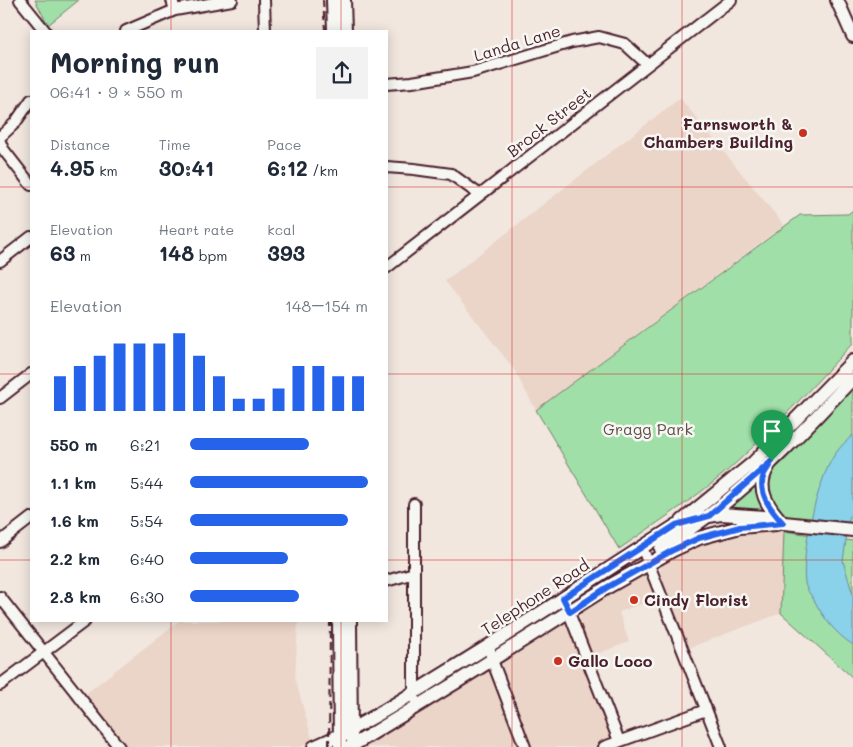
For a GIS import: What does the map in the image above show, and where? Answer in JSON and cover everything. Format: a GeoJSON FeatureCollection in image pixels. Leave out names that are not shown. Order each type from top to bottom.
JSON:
{"type":"FeatureCollection","features":[{"type":"Feature","properties":{"kind":"main road"},"geometry":{"type":"LineString","coordinates":[[333,0],[334,30]]}},
{"type":"Feature","properties":{"kind":"main road"},"geometry":{"type":"LineString","coordinates":[[344,0],[346,30]]}},
{"type":"Feature","properties":{"kind":"main road"},"geometry":{"type":"LineString","coordinates":[[837,0],[853,36]]}},
{"type":"Feature","properties":{"kind":"main road"},"geometry":{"type":"LineString","coordinates":[[676,525],[753,463],[853,361]]}},
{"type":"Feature","properties":{"kind":"main road"},"geometry":{"type":"LineString","coordinates":[[647,557],[709,516],[772,461],[853,378]]}},
{"type":"Feature","properties":{"kind":"main road"},"geometry":{"type":"LineString","coordinates":[[772,461],[764,475],[762,487],[766,502],[784,523]]}},
{"type":"Feature","properties":{"kind":"main road","name":"Telephone Road"},"geometry":{"type":"LineString","coordinates":[[351,747],[606,588],[647,557],[676,525],[709,516],[742,515],[764,517],[784,523],[853,530]]}},
{"type":"Feature","properties":{"kind":"main road","name":"Telephone Road"},"geometry":{"type":"LineString","coordinates":[[314,747],[344,738],[563,598],[647,557],[673,550],[699,538],[740,527],[784,523]]}},
{"type":"Feature","properties":{"kind":"main road"},"geometry":{"type":"LineString","coordinates":[[339,622],[344,738],[351,747]]}},
{"type":"Feature","properties":{"kind":"main road"},"geometry":{"type":"LineString","coordinates":[[344,738],[350,622]]}},
{"type":"Feature","properties":{"kind":"street"},"geometry":{"type":"LineString","coordinates":[[20,0],[44,30]]}},
{"type":"Feature","properties":{"kind":"street"},"geometry":{"type":"LineString","coordinates":[[128,30],[173,5],[232,0]]}},
{"type":"Feature","properties":{"kind":"street"},"geometry":{"type":"LineString","coordinates":[[264,0],[266,30]]}},
{"type":"Feature","properties":{"kind":"street","name":"Brock Street"},"geometry":{"type":"LineString","coordinates":[[388,266],[731,0]]}},
{"type":"Feature","properties":{"kind":"street","name":"Landa Lane"},"geometry":{"type":"LineString","coordinates":[[388,84],[473,72],[572,42],[599,37],[625,44],[647,64]]}},
{"type":"Feature","properties":{"kind":"street"},"geometry":{"type":"LineString","coordinates":[[0,137],[15,123],[30,101]]}},
{"type":"Feature","properties":{"kind":"street"},"geometry":{"type":"LineString","coordinates":[[0,142],[3,149],[30,183]]}},
{"type":"Feature","properties":{"kind":"street"},"geometry":{"type":"LineString","coordinates":[[388,167],[451,174],[480,195]]}},
{"type":"Feature","properties":{"kind":"street"},"geometry":{"type":"LineString","coordinates":[[0,262],[30,238]]}},
{"type":"Feature","properties":{"kind":"street"},"geometry":{"type":"LineString","coordinates":[[0,398],[30,375]]}},
{"type":"Feature","properties":{"kind":"street"},"geometry":{"type":"LineString","coordinates":[[414,504],[414,709]]}},
{"type":"Feature","properties":{"kind":"street"},"geometry":{"type":"LineString","coordinates":[[0,542],[30,519]]}},
{"type":"Feature","properties":{"kind":"street"},"geometry":{"type":"LineString","coordinates":[[647,557],[721,747]]}},
{"type":"Feature","properties":{"kind":"street"},"geometry":{"type":"LineString","coordinates":[[388,580],[414,573]]}},
{"type":"Feature","properties":{"kind":"street"},"geometry":{"type":"LineString","coordinates":[[0,598],[119,747]]}},
{"type":"Feature","properties":{"kind":"street"},"geometry":{"type":"LineString","coordinates":[[563,598],[619,742]]}},
{"type":"Feature","properties":{"kind":"street"},"geometry":{"type":"LineString","coordinates":[[0,685],[84,622]]}},
{"type":"Feature","properties":{"kind":"street"},"geometry":{"type":"LineString","coordinates":[[489,646],[492,660],[525,747]]}},
{"type":"Feature","properties":{"kind":"street"},"geometry":{"type":"LineString","coordinates":[[604,747],[706,710]]}},
{"type":"Feature","properties":{"kind":"shaded area"},"geometry":{"type":"Polygon","coordinates":[[[680,98],[784,225],[536,410],[513,368],[445,281],[680,98]]]}},
{"type":"Feature","properties":{"kind":"shaded area"},"geometry":{"type":"Polygon","coordinates":[[[758,530],[784,531],[781,613],[688,648],[661,577],[660,564],[715,536],[758,530]]]}},
{"type":"Feature","properties":{"kind":"shaded area"},"geometry":{"type":"Polygon","coordinates":[[[646,574],[650,577],[660,597],[619,612],[629,642],[591,656],[581,632],[580,612],[641,575],[646,574]]]}},
{"type":"Feature","properties":{"kind":"shaded area"},"geometry":{"type":"Polygon","coordinates":[[[178,622],[298,622],[295,679],[313,742],[300,747],[124,747],[84,695],[178,622]]]}},
{"type":"Feature","properties":{"kind":"shaded area"},"geometry":{"type":"Polygon","coordinates":[[[565,623],[569,625],[614,737],[612,741],[595,747],[530,747],[505,681],[502,662],[565,623]]]}},
{"type":"Feature","properties":{"kind":"shaded area"},"geometry":{"type":"Polygon","coordinates":[[[488,670],[493,674],[523,747],[361,747],[488,670]]]}},
{"type":"Feature","properties":{"kind":"green space"},"geometry":{"type":"Polygon","coordinates":[[[35,0],[79,0],[48,25],[35,0]]]}},
{"type":"Feature","properties":{"kind":"green space","name":"Gragg Park"},"geometry":{"type":"Polygon","coordinates":[[[853,210],[853,343],[776,425],[727,471],[687,502],[619,549],[536,410],[800,215],[848,214],[853,210]]]}},
{"type":"Feature","properties":{"kind":"green space"},"geometry":{"type":"Polygon","coordinates":[[[853,385],[853,524],[789,517],[780,513],[768,496],[769,473],[853,385]]]}},
{"type":"Feature","properties":{"kind":"green space"},"geometry":{"type":"Polygon","coordinates":[[[756,482],[768,512],[726,511],[726,508],[756,482]]]}},
{"type":"Feature","properties":{"kind":"green space"},"geometry":{"type":"Polygon","coordinates":[[[784,531],[853,541],[853,678],[781,613],[784,531]]]}},
{"type":"Feature","properties":{"kind":"water"},"geometry":{"type":"Polygon","coordinates":[[[853,435],[853,508],[849,519],[843,561],[853,595],[853,645],[830,625],[822,614],[806,587],[804,569],[808,535],[822,481],[835,454],[853,435]]]}},
{"type":"Feature","properties":{"kind":"railway"},"geometry":{"type":"LineString","coordinates":[[323,0],[325,30]]}},
{"type":"Feature","properties":{"kind":"railway"},"geometry":{"type":"LineString","coordinates":[[329,747],[330,622]]}},
{"type":"Feature","properties":{"kind":"place","name":"Farnsworth & Chambers Building"},"geometry":{"type":"Point","coordinates":[803,133]}},
{"type":"Feature","properties":{"kind":"place","name":"Cindy Florist"},"geometry":{"type":"Point","coordinates":[634,600]}},
{"type":"Feature","properties":{"kind":"place","name":"Gallo Loco"},"geometry":{"type":"Point","coordinates":[558,661]}},
{"type":"Feature","properties":{"kind":"route"},"geometry":{"type":"LineString","coordinates":[[772,461],[764,475],[762,487],[766,502],[783,523],[740,527],[699,538],[673,550],[606,588],[570,612],[563,598],[676,525],[709,516],[772,461]]}}]}
